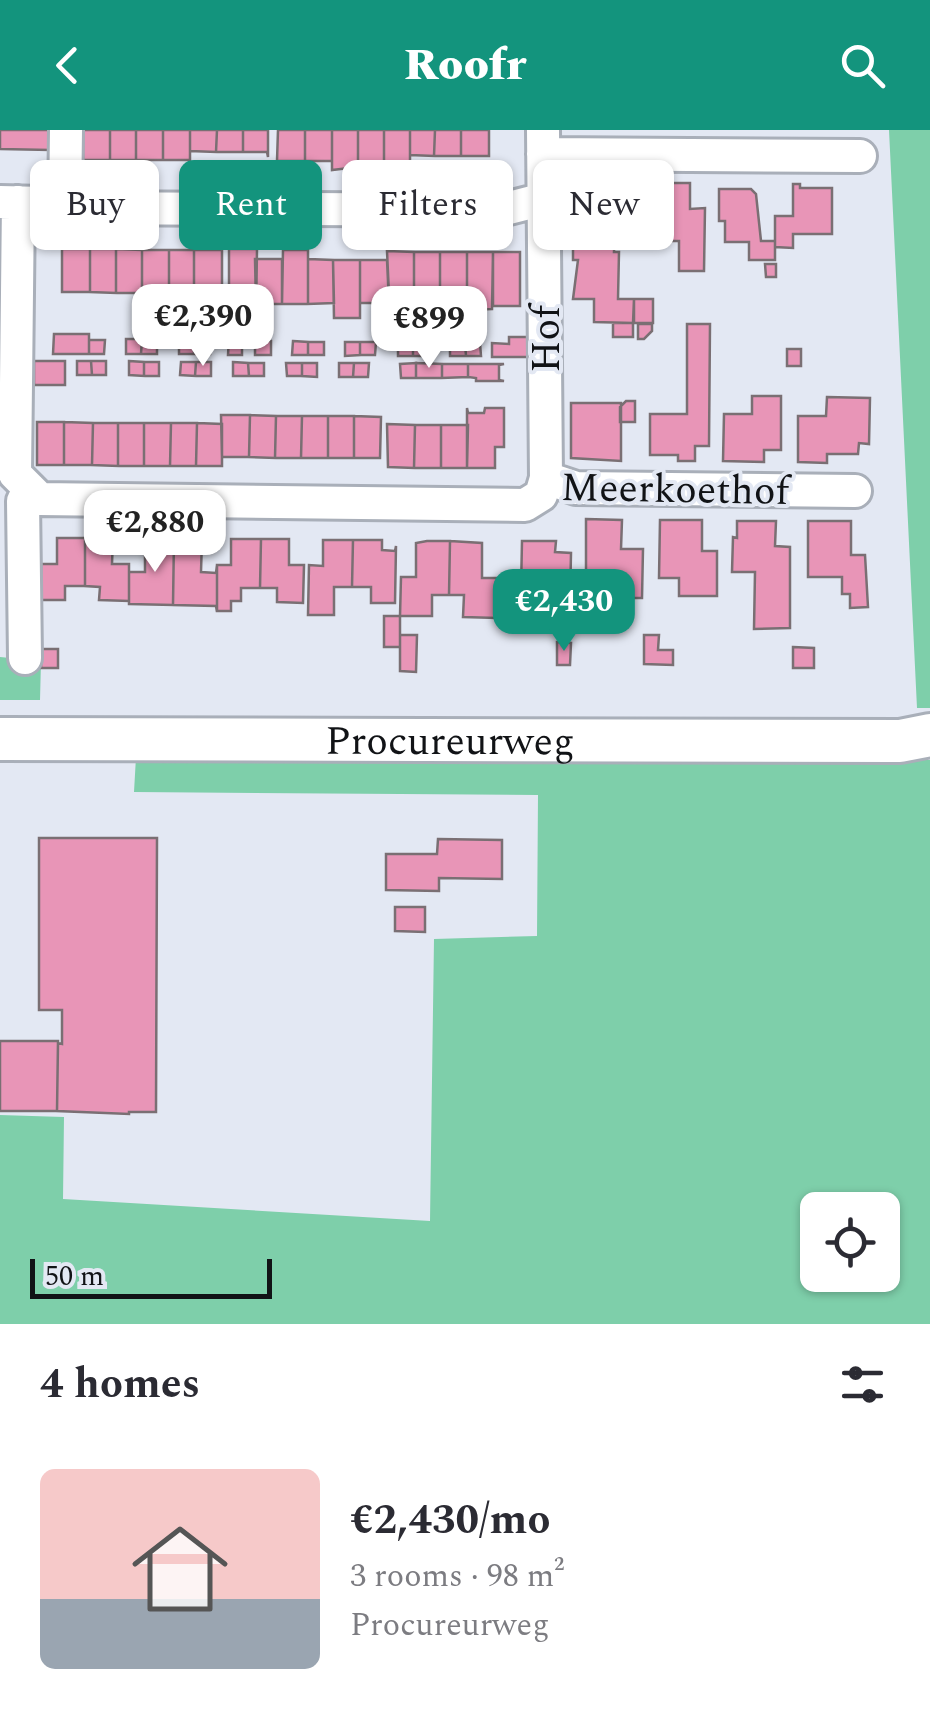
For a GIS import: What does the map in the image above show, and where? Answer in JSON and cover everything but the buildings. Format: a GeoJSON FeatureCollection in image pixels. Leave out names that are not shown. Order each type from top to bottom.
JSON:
{"type":"FeatureCollection","features":[{"type":"Feature","properties":{"kind":"main road","name":"Procureurweg"},"geometry":{"type":"LineString","coordinates":[[0,739],[920,742]]}},
{"type":"Feature","properties":{"kind":"street"},"geometry":{"type":"LineString","coordinates":[[66,130],[66,160]]}},
{"type":"Feature","properties":{"kind":"street"},"geometry":{"type":"LineString","coordinates":[[543,142],[860,156]]}},
{"type":"Feature","properties":{"kind":"street"},"geometry":{"type":"LineString","coordinates":[[9,202],[15,474],[30,489],[24,501],[25,658]]}},
{"type":"Feature","properties":{"kind":"street"},"geometry":{"type":"LineString","coordinates":[[159,208],[501,210],[533,202]]}},
{"type":"Feature","properties":{"kind":"street","name":"Hof"},"geometry":{"type":"LineString","coordinates":[[544,250],[546,478]]}},
{"type":"Feature","properties":{"kind":"street","name":"Meerkoethof"},"geometry":{"type":"LineString","coordinates":[[30,489],[40,499],[526,505],[541,495],[546,478],[576,488],[855,491]]}},
{"type":"Feature","properties":{"kind":"green space"},"geometry":{"type":"Polygon","coordinates":[[[889,130],[930,130],[930,708],[917,708],[889,130]]]}},
{"type":"Feature","properties":{"kind":"green space"},"geometry":{"type":"Polygon","coordinates":[[[0,657],[41,661],[40,700],[0,700],[0,657]]]}},
{"type":"Feature","properties":{"kind":"green space"},"geometry":{"type":"Polygon","coordinates":[[[136,757],[930,760],[930,1324],[0,1324],[0,1115],[64,1117],[63,1199],[430,1221],[434,939],[537,936],[538,795],[134,792],[136,757]]]}}]}
